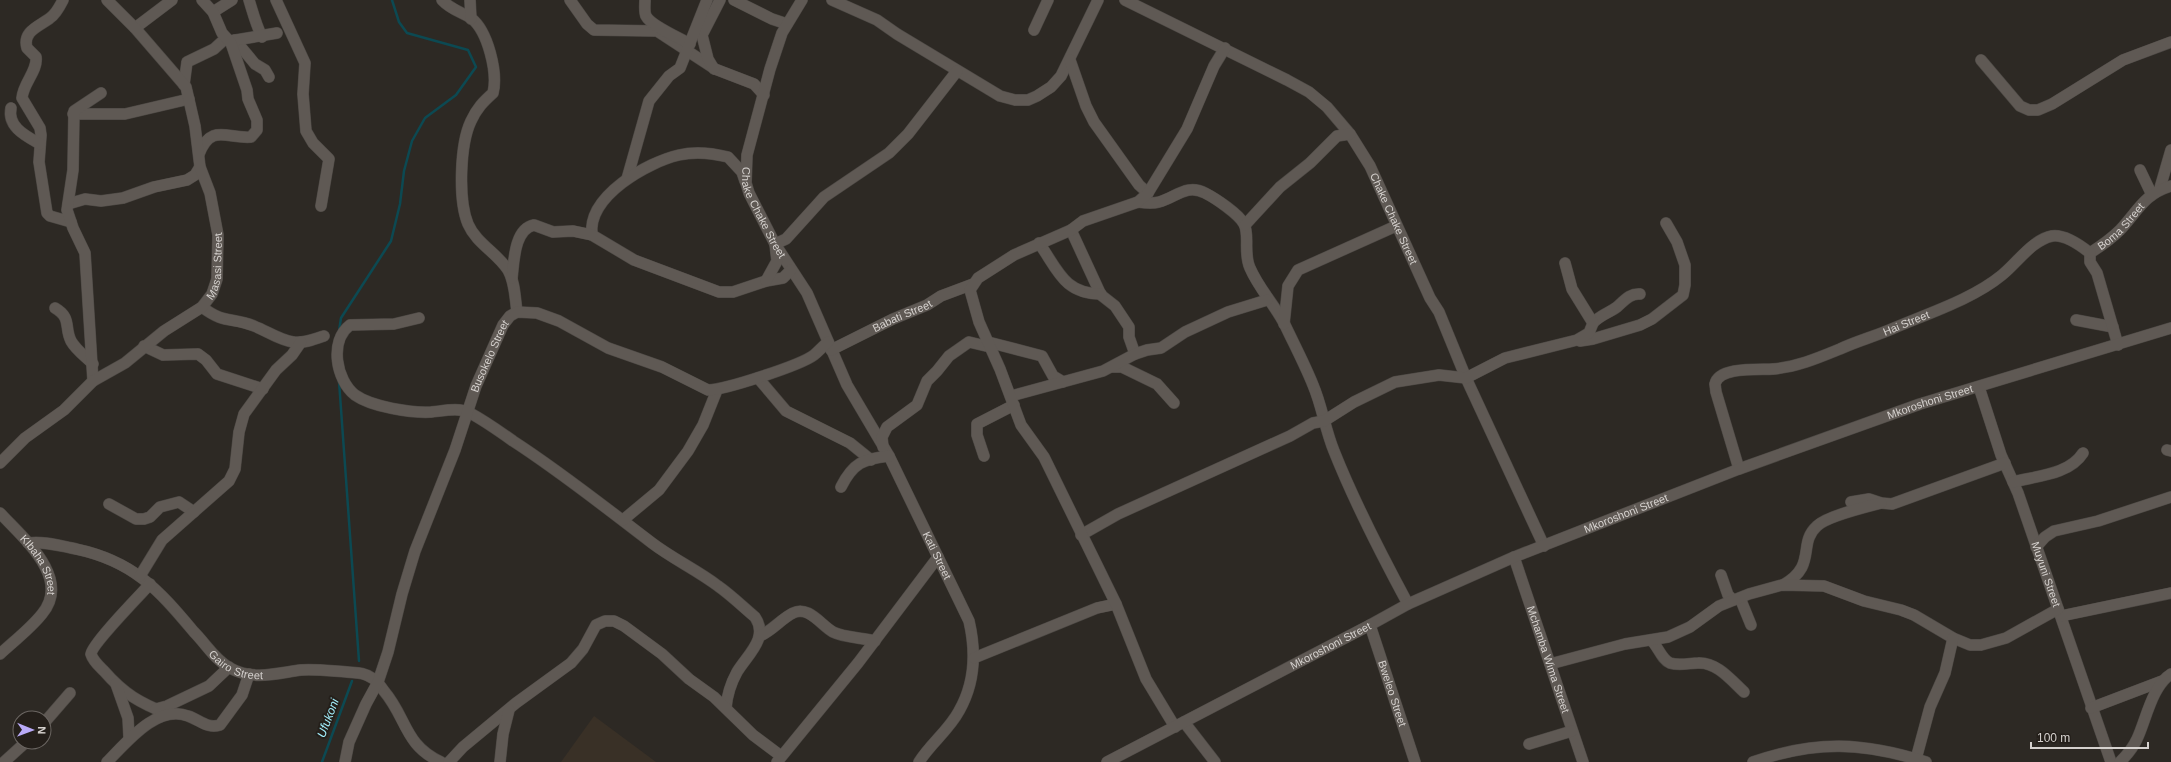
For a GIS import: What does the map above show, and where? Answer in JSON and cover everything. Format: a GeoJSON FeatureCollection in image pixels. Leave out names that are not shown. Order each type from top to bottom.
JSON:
{"type":"FeatureCollection","features":[{"type":"Feature","properties":{"kind":"street"},"geometry":{"type":"LineString","coordinates":[[63,0],[51,18],[36,26],[27,37],[27,48],[36,57],[36,64],[26,84],[22,98],[40,128],[38,162],[47,213],[50,216],[71,222]]}},
{"type":"Feature","properties":{"kind":"street","name":"Masasi Street"},"geometry":{"type":"LineString","coordinates":[[0,463],[25,438],[64,410],[93,381],[124,363],[144,346],[202,307],[212,294],[217,279],[218,264],[216,252],[218,240],[210,193],[200,167],[189,99],[184,85],[135,28],[107,0]]}},
{"type":"Feature","properties":{"kind":"street"},"geometry":{"type":"LineString","coordinates":[[135,28],[172,0]]}},
{"type":"Feature","properties":{"kind":"street"},"geometry":{"type":"LineString","coordinates":[[202,0],[213,12],[222,34],[255,64],[265,70],[269,77]]}},
{"type":"Feature","properties":{"kind":"street"},"geometry":{"type":"LineString","coordinates":[[213,12],[232,0]]}},
{"type":"Feature","properties":{"kind":"street"},"geometry":{"type":"LineString","coordinates":[[249,0],[254,12],[254,21],[262,37]]}},
{"type":"Feature","properties":{"kind":"street"},"geometry":{"type":"LineString","coordinates":[[276,0],[305,63],[303,94],[306,131],[313,143],[329,159],[321,206]]}},
{"type":"Feature","properties":{"kind":"street"},"geometry":{"type":"LineString","coordinates":[[442,0],[451,8],[471,19],[490,48],[495,87],[493,93],[484,99],[466,135],[462,186],[464,208],[468,224],[475,235],[507,269],[512,279],[517,312]]}},
{"type":"Feature","properties":{"kind":"street"},"geometry":{"type":"LineString","coordinates":[[470,0],[471,19]]}},
{"type":"Feature","properties":{"kind":"street"},"geometry":{"type":"LineString","coordinates":[[571,0],[587,24],[597,31],[614,29],[660,30]]}},
{"type":"Feature","properties":{"kind":"street"},"geometry":{"type":"LineString","coordinates":[[645,0],[646,16],[660,30],[688,48],[715,69],[754,84],[764,94]]}},
{"type":"Feature","properties":{"kind":"street"},"geometry":{"type":"LineString","coordinates":[[627,179],[649,101],[669,76],[680,68],[707,0]]}},
{"type":"Feature","properties":{"kind":"street"},"geometry":{"type":"LineString","coordinates":[[715,69],[708,59],[702,35],[720,0]]}},
{"type":"Feature","properties":{"kind":"street"},"geometry":{"type":"LineString","coordinates":[[734,0],[772,19],[787,24]]}},
{"type":"Feature","properties":{"kind":"street","name":"Chake Chake Street"},"geometry":{"type":"LineString","coordinates":[[802,0],[787,24],[770,69],[747,155],[746,183],[749,193],[775,244],[807,293],[829,346]]}},
{"type":"Feature","properties":{"kind":"street"},"geometry":{"type":"LineString","coordinates":[[832,0],[885,25],[897,34],[1000,96],[1015,100],[1028,100],[1051,87],[1061,76],[1098,0]]}},
{"type":"Feature","properties":{"kind":"street"},"geometry":{"type":"LineString","coordinates":[[1034,30],[1048,0]]}},
{"type":"Feature","properties":{"kind":"street","name":"Chake Chake Street"},"geometry":{"type":"LineString","coordinates":[[1125,0],[1225,48],[1309,92],[1327,107],[1350,134],[1370,166],[1430,298],[1439,312],[1466,378],[1544,546]]}},
{"type":"Feature","properties":{"kind":"street"},"geometry":{"type":"LineString","coordinates":[[184,85],[187,62],[230,40],[262,37],[277,33]]}},
{"type":"Feature","properties":{"kind":"street"},"geometry":{"type":"LineString","coordinates":[[199,154],[204,141],[210,137],[231,134],[251,137],[257,130],[257,120],[248,99],[247,90],[230,40]]}},
{"type":"Feature","properties":{"kind":"street"},"geometry":{"type":"LineString","coordinates":[[1981,60],[2020,106],[2029,110],[2038,110],[2052,104],[2123,60],[2171,42]]}},
{"type":"Feature","properties":{"kind":"street"},"geometry":{"type":"LineString","coordinates":[[1138,202],[1148,193],[1187,129],[1214,66],[1225,48]]}},
{"type":"Feature","properties":{"kind":"street"},"geometry":{"type":"LineString","coordinates":[[1070,60],[1086,106],[1094,122],[1140,185],[1148,193]]}},
{"type":"Feature","properties":{"kind":"street"},"geometry":{"type":"LineString","coordinates":[[745,80],[770,69]]}},
{"type":"Feature","properties":{"kind":"street"},"geometry":{"type":"LineString","coordinates":[[766,281],[777,261],[775,244],[786,239],[824,197],[889,153],[908,134],[957,71]]}},
{"type":"Feature","properties":{"kind":"street"},"geometry":{"type":"LineString","coordinates":[[93,381],[85,253],[67,210],[73,170],[73,114],[76,108],[101,93]]}},
{"type":"Feature","properties":{"kind":"street"},"geometry":{"type":"LineString","coordinates":[[73,114],[125,114],[189,99]]}},
{"type":"Feature","properties":{"kind":"street"},"geometry":{"type":"LineString","coordinates":[[11,108],[10,115],[12,124],[40,144]]}},
{"type":"Feature","properties":{"kind":"street"},"geometry":{"type":"LineString","coordinates":[[1245,225],[1280,187],[1310,164],[1335,138],[1341,134],[1350,134]]}},
{"type":"Feature","properties":{"kind":"street"},"geometry":{"type":"LineString","coordinates":[[2140,170],[2161,190],[2171,150]]}},
{"type":"Feature","properties":{"kind":"street"},"geometry":{"type":"LineString","coordinates":[[592,235],[592,226],[599,209],[614,190],[627,179],[665,159],[680,155],[704,153],[728,157],[742,172],[746,183]]}},
{"type":"Feature","properties":{"kind":"street"},"geometry":{"type":"LineString","coordinates":[[68,204],[84,199],[101,201],[123,198],[154,187],[187,180],[195,175],[200,167]]}},
{"type":"Feature","properties":{"kind":"street"},"geometry":{"type":"LineString","coordinates":[[1215,762],[1180,724],[1146,679],[1116,604],[1044,457],[1021,425],[979,322],[970,294],[973,284],[983,274],[1014,254],[1071,230],[1083,221],[1138,202],[1161,202],[1183,190],[1197,190],[1204,192],[1233,210],[1245,225],[1246,257],[1257,284],[1284,324],[1314,386],[1334,451],[1362,515],[1408,604]]}},
{"type":"Feature","properties":{"kind":"street","name":"Boma Street"},"geometry":{"type":"LineString","coordinates":[[2118,344],[2097,273],[2090,262],[2090,253],[2107,242],[2121,229],[2141,204],[2161,190]]}},
{"type":"Feature","properties":{"kind":"street"},"geometry":{"type":"LineString","coordinates":[[1081,535],[1118,514],[1290,436],[1313,423],[1324,421],[1381,387],[1395,382],[1439,375],[1466,378],[1505,358],[1577,340],[1593,340],[1640,325],[1683,295],[1685,285],[1685,265],[1677,242],[1666,223]]}},
{"type":"Feature","properties":{"kind":"street"},"geometry":{"type":"LineString","coordinates":[[512,279],[518,244],[524,230],[528,226],[534,225],[560,233],[574,231],[592,235],[634,260],[680,276],[697,286],[712,291],[733,292],[766,281],[783,278],[791,270]]}},
{"type":"Feature","properties":{"kind":"street"},"geometry":{"type":"LineString","coordinates":[[1284,324],[1288,286],[1298,270],[1396,226]]}},
{"type":"Feature","properties":{"kind":"street"},"geometry":{"type":"LineString","coordinates":[[1071,230],[1101,294],[1105,300],[1115,306],[1129,327],[1129,337],[1135,354]]}},
{"type":"Feature","properties":{"kind":"street","name":"Hai Street"},"geometry":{"type":"LineString","coordinates":[[1739,469],[1716,392],[1715,380],[1727,373],[1737,370],[1789,367],[1822,358],[1977,292],[2002,276],[2040,241],[2051,236],[2062,236],[2090,253]]}},
{"type":"Feature","properties":{"kind":"street"},"geometry":{"type":"LineString","coordinates":[[1039,243],[1071,288],[1088,294],[1101,294]]}},
{"type":"Feature","properties":{"kind":"street"},"geometry":{"type":"LineString","coordinates":[[1565,263],[1572,290],[1593,323]]}},
{"type":"Feature","properties":{"kind":"street","name":"Babati Street"},"geometry":{"type":"LineString","coordinates":[[829,346],[927,305],[941,296],[973,284]]}},
{"type":"Feature","properties":{"kind":"street"},"geometry":{"type":"LineString","coordinates":[[1577,340],[1589,333],[1593,323],[1600,316],[1618,307],[1626,298],[1634,294],[1640,294]]}},
{"type":"Feature","properties":{"kind":"street"},"geometry":{"type":"LineString","coordinates":[[984,456],[977,435],[977,424],[1012,401],[1063,382],[1112,367],[1135,354],[1160,348],[1196,326],[1228,312],[1267,300]]}},
{"type":"Feature","properties":{"kind":"street"},"geometry":{"type":"LineString","coordinates":[[202,307],[220,319],[246,323],[268,331],[281,339],[301,342],[324,336]]}},
{"type":"Feature","properties":{"kind":"street"},"geometry":{"type":"LineString","coordinates":[[55,308],[64,314],[67,320],[69,336],[75,347],[93,364]]}},
{"type":"Feature","properties":{"kind":"street","name":"Busokelo Street"},"geometry":{"type":"LineString","coordinates":[[345,762],[349,742],[366,704],[378,682],[413,557],[468,412],[476,386],[506,321],[517,312],[538,313],[559,321],[608,348],[662,367],[704,388],[716,390]]}},
{"type":"Feature","properties":{"kind":"street"},"geometry":{"type":"LineString","coordinates":[[419,318],[394,324],[349,326],[340,335],[338,343],[340,372],[344,381],[356,395],[398,411],[416,412],[461,410],[468,412],[531,452],[679,562],[718,585],[744,608],[759,624],[760,636]]}},
{"type":"Feature","properties":{"kind":"street"},"geometry":{"type":"LineString","coordinates":[[2076,320],[2113,327]]}},
{"type":"Feature","properties":{"kind":"street"},"geometry":{"type":"LineString","coordinates":[[841,487],[851,469],[859,462],[871,460],[886,452],[882,437],[887,427],[917,405],[927,381],[949,356],[969,342],[979,322]]}},
{"type":"Feature","properties":{"kind":"street","name":"Mkoroshoni Street"},"geometry":{"type":"LineString","coordinates":[[1107,762],[1408,604],[1514,557],[1739,469],[1879,418],[2171,328]]}},
{"type":"Feature","properties":{"kind":"street"},"geometry":{"type":"LineString","coordinates":[[140,576],[162,540],[219,491],[232,476],[241,421],[248,407],[276,370],[292,355],[301,342]]}},
{"type":"Feature","properties":{"kind":"street"},"geometry":{"type":"LineString","coordinates":[[969,342],[989,344],[1042,356],[1053,376],[1063,382]]}},
{"type":"Feature","properties":{"kind":"street"},"geometry":{"type":"LineString","coordinates":[[144,346],[163,355],[198,354],[206,360],[217,374],[263,389]]}},
{"type":"Feature","properties":{"kind":"street"},"geometry":{"type":"LineString","coordinates":[[623,520],[658,490],[688,451],[703,425],[716,390],[758,378],[814,356],[829,346]]}},
{"type":"Feature","properties":{"kind":"street","name":"Kati Street"},"geometry":{"type":"LineString","coordinates":[[829,346],[847,385],[886,452],[938,557],[969,621],[974,641],[974,658],[970,680],[959,711],[919,762]]}},
{"type":"Feature","properties":{"kind":"street"},"geometry":{"type":"LineString","coordinates":[[1112,367],[1122,367],[1156,384],[1174,403]]}},
{"type":"Feature","properties":{"kind":"street"},"geometry":{"type":"LineString","coordinates":[[758,378],[780,406],[786,411],[850,443],[871,460]]}},
{"type":"Feature","properties":{"kind":"street","name":"Muyuni Street"},"geometry":{"type":"LineString","coordinates":[[1979,387],[2060,613],[2091,708],[2111,762]]}},
{"type":"Feature","properties":{"kind":"street"},"geometry":{"type":"LineString","coordinates":[[2013,482],[2063,470],[2075,462],[2083,453]]}},
{"type":"Feature","properties":{"kind":"street"},"geometry":{"type":"LineString","coordinates":[[1851,502],[1869,498],[1881,503],[1892,504],[2005,463]]}},
{"type":"Feature","properties":{"kind":"street"},"geometry":{"type":"LineString","coordinates":[[2030,530],[2050,533],[2098,520],[2171,497]]}},
{"type":"Feature","properties":{"kind":"street"},"geometry":{"type":"LineString","coordinates":[[109,504],[136,519],[150,517],[160,507],[179,502],[194,512]]}},
{"type":"Feature","properties":{"kind":"street"},"geometry":{"type":"LineString","coordinates":[[1782,585],[1798,575],[1804,566],[1810,537],[1817,525],[1845,514],[1881,503]]}},
{"type":"Feature","properties":{"kind":"street","name":"KIbaha Street"},"geometry":{"type":"LineString","coordinates":[[0,513],[28,543],[46,569],[52,587],[51,597],[42,614],[0,654]]}},
{"type":"Feature","properties":{"kind":"street"},"geometry":{"type":"LineString","coordinates":[[2036,547],[2050,533]]}},
{"type":"Feature","properties":{"kind":"street","name":"Gairo Street"},"geometry":{"type":"LineString","coordinates":[[28,543],[37,542],[53,544],[110,558],[140,576],[165,597],[212,653],[229,667],[249,674],[266,676],[323,669],[361,672],[378,682],[417,745],[430,757],[441,762]]}},
{"type":"Feature","properties":{"kind":"street"},"geometry":{"type":"LineString","coordinates":[[449,762],[463,747],[571,663],[583,649],[594,628],[605,620],[614,621],[640,638],[726,708],[779,759],[875,641],[938,557]]}},
{"type":"Feature","properties":{"kind":"street","name":"Mchamba Wima Street"},"geometry":{"type":"LineString","coordinates":[[1514,557],[1583,762]]}},
{"type":"Feature","properties":{"kind":"street"},"geometry":{"type":"LineString","coordinates":[[1804,566],[1813,584]]}},
{"type":"Feature","properties":{"kind":"street"},"geometry":{"type":"LineString","coordinates":[[1721,575],[1732,599],[1751,625]]}},
{"type":"Feature","properties":{"kind":"street"},"geometry":{"type":"LineString","coordinates":[[150,584],[101,637],[91,651],[93,658],[115,684],[138,702],[168,714],[188,716],[208,726],[220,725],[242,695],[249,674]]}},
{"type":"Feature","properties":{"kind":"street"},"geometry":{"type":"LineString","coordinates":[[1550,664],[1625,644],[1676,634],[1732,599],[1782,585],[1813,584],[1824,586],[1864,601],[1901,610],[1914,615],[1953,638],[1970,645],[1993,642],[2006,638],[2060,613],[2171,593]]}},
{"type":"Feature","properties":{"kind":"street"},"geometry":{"type":"LineString","coordinates":[[974,658],[1097,608],[1116,604]]}},
{"type":"Feature","properties":{"kind":"street"},"geometry":{"type":"LineString","coordinates":[[726,708],[728,693],[734,679],[760,636],[773,629],[793,613],[801,612],[810,614],[837,634],[875,641]]}},
{"type":"Feature","properties":{"kind":"street","name":"Bweleo Street"},"geometry":{"type":"LineString","coordinates":[[1370,625],[1415,762]]}},
{"type":"Feature","properties":{"kind":"street"},"geometry":{"type":"LineString","coordinates":[[1753,762],[1792,750],[1824,745],[1878,749],[1921,760],[1930,707],[1945,673],[1953,638]]}},
{"type":"Feature","properties":{"kind":"street"},"geometry":{"type":"LineString","coordinates":[[1651,640],[1669,662],[1678,664],[1709,664],[1716,667],[1744,692]]}},
{"type":"Feature","properties":{"kind":"street"},"geometry":{"type":"LineString","coordinates":[[156,709],[167,706],[209,686],[229,667]]}},
{"type":"Feature","properties":{"kind":"street"},"geometry":{"type":"LineString","coordinates":[[2091,708],[2167,678]]}},
{"type":"Feature","properties":{"kind":"street"},"geometry":{"type":"LineString","coordinates":[[2120,762],[2131,749],[2137,738],[2150,703],[2167,678]]}},
{"type":"Feature","properties":{"kind":"street"},"geometry":{"type":"LineString","coordinates":[[115,684],[128,718],[129,738]]}},
{"type":"Feature","properties":{"kind":"street"},"geometry":{"type":"LineString","coordinates":[[52,714],[70,693]]}},
{"type":"Feature","properties":{"kind":"street"},"geometry":{"type":"LineString","coordinates":[[500,762],[503,734],[509,710]]}},
{"type":"Feature","properties":{"kind":"street"},"geometry":{"type":"LineString","coordinates":[[108,762],[129,738],[168,714]]}},
{"type":"Feature","properties":{"kind":"street"},"geometry":{"type":"LineString","coordinates":[[1529,744],[1572,731]]}},
{"type":"Feature","properties":{"kind":"street"},"geometry":{"type":"LineString","coordinates":[[4,762],[17,750]]}},
{"type":"Feature","properties":{"kind":"shaded area"},"geometry":{"type":"Polygon","coordinates":[[[594,716],[656,762],[561,762],[594,716]]]}},
{"type":"Feature","properties":{"kind":"waterway"},"geometry":{"type":"LineString","coordinates":[[339,331],[341,318],[391,241],[400,204],[404,171],[412,141],[425,118],[456,95],[476,67],[468,50],[407,33],[399,22],[392,0]]}},
{"type":"Feature","properties":{"kind":"waterway"},"geometry":{"type":"LineString","coordinates":[[339,381],[359,661]]}},
{"type":"Feature","properties":{"kind":"waterway","name":"Ufukoni"},"geometry":{"type":"LineString","coordinates":[[322,762],[352,681]]}}]}
